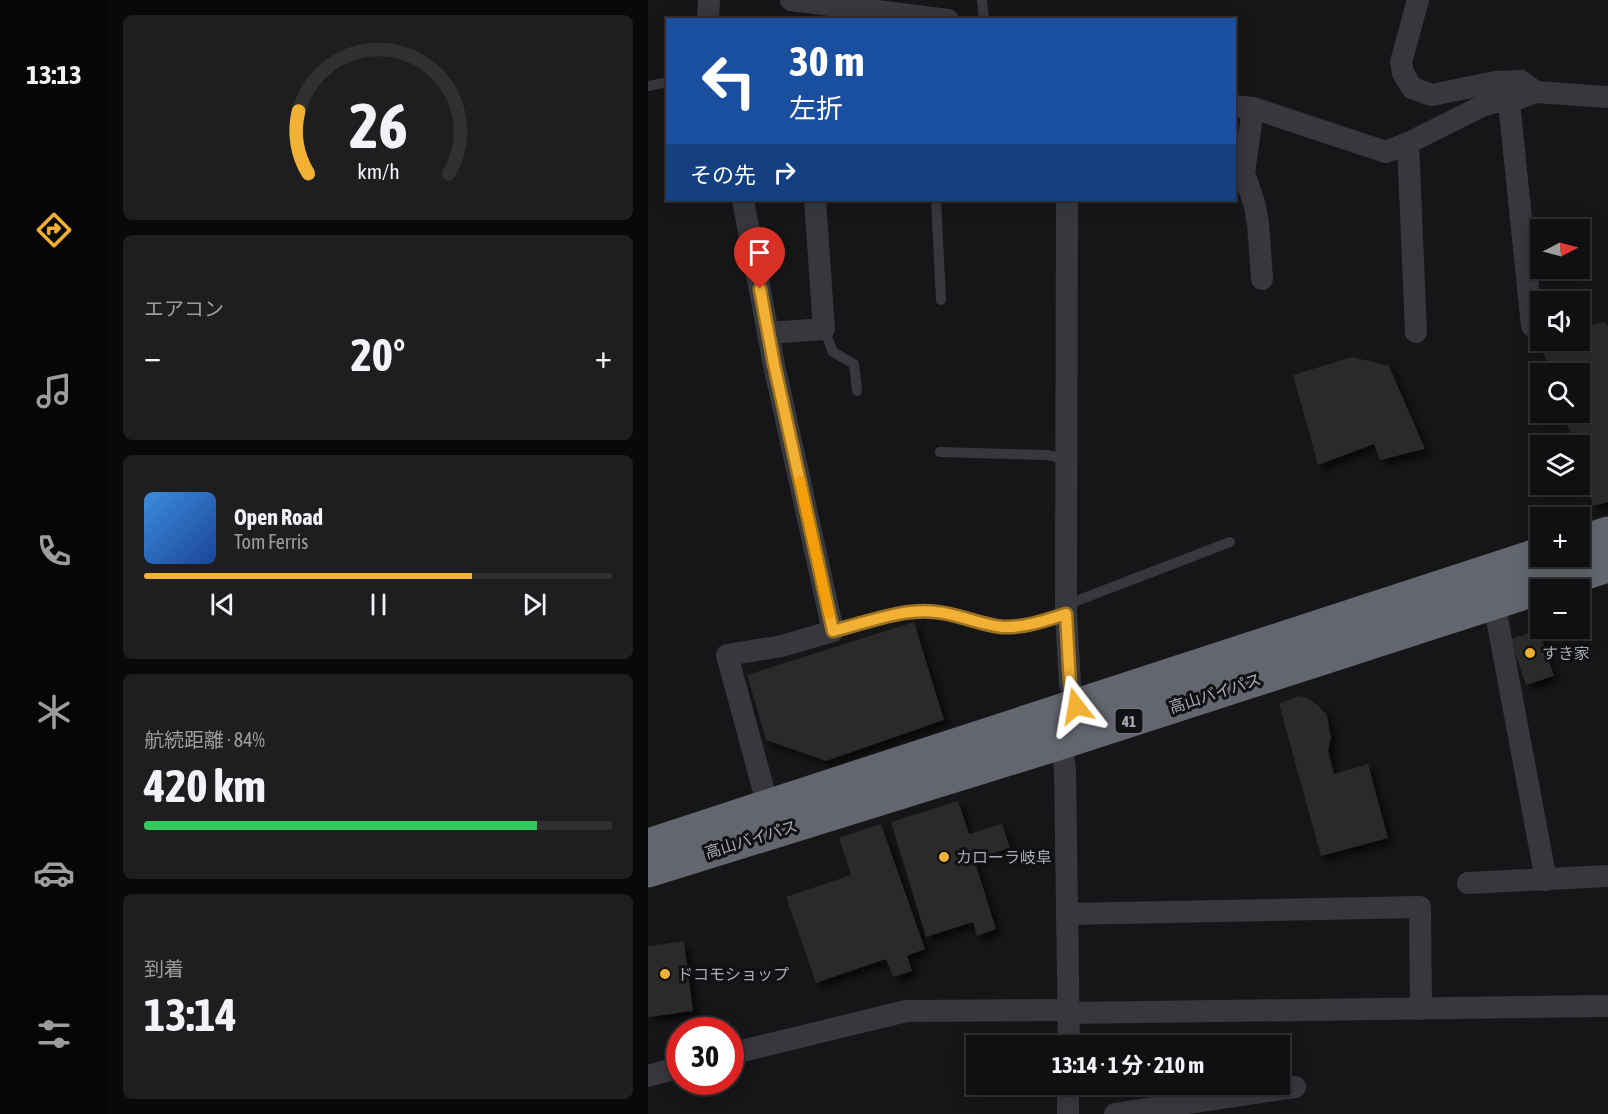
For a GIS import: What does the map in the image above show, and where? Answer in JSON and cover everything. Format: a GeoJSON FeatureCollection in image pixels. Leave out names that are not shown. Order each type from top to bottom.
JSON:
{"type":"FeatureCollection","features":[{"type":"Feature","properties":{"kind":"highway"},"geometry":{"type":"LineString","coordinates":[[1590,539],[1608,533]]}},
{"type":"Feature","properties":{"kind":"highway","name":"高山バイパス"},"geometry":{"type":"LineString","coordinates":[[648,845],[1530,557]]}},
{"type":"Feature","properties":{"kind":"highway","name":"高山バイパス"},"geometry":{"type":"LineString","coordinates":[[648,871],[1061,743],[1608,566]]}},
{"type":"Feature","properties":{"kind":"street"},"geometry":{"type":"LineString","coordinates":[[708,0],[708,18]]}},
{"type":"Feature","properties":{"kind":"street"},"geometry":{"type":"LineString","coordinates":[[1418,0],[1401,62],[1402,74],[1413,88],[1432,95],[1495,82],[1521,81],[1536,92]]}},
{"type":"Feature","properties":{"kind":"street"},"geometry":{"type":"LineString","coordinates":[[802,1],[933,18]]}},
{"type":"Feature","properties":{"kind":"street"},"geometry":{"type":"LineString","coordinates":[[1262,279],[1255,206],[1244,173],[1244,107],[1386,152],[1495,102],[1509,102],[1536,92],[1608,97]]}},
{"type":"Feature","properties":{"kind":"street"},"geometry":{"type":"LineString","coordinates":[[1509,102],[1530,298]]}},
{"type":"Feature","properties":{"kind":"street"},"geometry":{"type":"LineString","coordinates":[[1408,143],[1416,332]]}},
{"type":"Feature","properties":{"kind":"street"},"geometry":{"type":"LineString","coordinates":[[743,201],[774,364],[833,631],[782,646],[727,655],[763,788]]}},
{"type":"Feature","properties":{"kind":"street"},"geometry":{"type":"LineString","coordinates":[[769,333],[825,329],[815,201]]}},
{"type":"Feature","properties":{"kind":"street"},"geometry":{"type":"LineString","coordinates":[[1067,201],[1066,610],[1070,684],[1076,706]]}},
{"type":"Feature","properties":{"kind":"street"},"geometry":{"type":"LineString","coordinates":[[1494,603],[1546,880]]}},
{"type":"Feature","properties":{"kind":"street"},"geometry":{"type":"LineString","coordinates":[[1061,743],[1065,769],[1069,1035]]}},
{"type":"Feature","properties":{"kind":"street"},"geometry":{"type":"LineString","coordinates":[[1468,883],[1608,876]]}},
{"type":"Feature","properties":{"kind":"street"},"geometry":{"type":"LineString","coordinates":[[1067,915],[1420,907],[1421,1010]]}},
{"type":"Feature","properties":{"kind":"street"},"geometry":{"type":"LineString","coordinates":[[744,1051],[906,1011],[1421,1010],[1608,1006]]}},
{"type":"Feature","properties":{"kind":"street"},"geometry":{"type":"LineString","coordinates":[[648,1076],[666,1071]]}},
{"type":"Feature","properties":{"kind":"street"},"geometry":{"type":"LineString","coordinates":[[1115,1114],[1295,1087]]}},
{"type":"Feature","properties":{"kind":"street"},"geometry":{"type":"LineString","coordinates":[[1068,1095],[1068,1114]]}},
{"type":"Feature","properties":{"kind":"lane"},"geometry":{"type":"LineString","coordinates":[[982,0],[984,18]]}},
{"type":"Feature","properties":{"kind":"lane"},"geometry":{"type":"LineString","coordinates":[[648,86],[666,82]]}},
{"type":"Feature","properties":{"kind":"lane"},"geometry":{"type":"LineString","coordinates":[[936,201],[941,300]]}},
{"type":"Feature","properties":{"kind":"lane"},"geometry":{"type":"LineString","coordinates":[[825,329],[833,352],[854,364],[858,391]]}},
{"type":"Feature","properties":{"kind":"lane"},"geometry":{"type":"LineString","coordinates":[[940,452],[1047,455],[1067,459]]}},
{"type":"Feature","properties":{"kind":"lane"},"geometry":{"type":"LineString","coordinates":[[833,631],[924,611],[955,615],[1004,627],[1043,621],[1230,542]]}},
{"type":"Feature","properties":{"kind":"building"},"geometry":{"type":"Polygon","coordinates":[[[1606,322],[1608,327],[1608,502],[1593,506],[1590,495],[1590,435],[1570,435],[1567,423],[1590,423],[1590,363],[1547,363],[1543,351],[1590,351],[1590,325],[1606,322]]]}},
{"type":"Feature","properties":{"kind":"building"},"geometry":{"type":"Polygon","coordinates":[[[1352,357],[1389,366],[1425,449],[1380,460],[1374,444],[1318,465],[1293,375],[1352,357]]]}},
{"type":"Feature","properties":{"kind":"building"},"geometry":{"type":"Polygon","coordinates":[[[914,622],[944,720],[826,761],[766,740],[747,675],[914,622]]]}},
{"type":"Feature","properties":{"kind":"building"},"geometry":{"type":"Polygon","coordinates":[[[1530,633],[1530,639],[1542,639],[1554,676],[1526,685],[1510,639],[1530,633]]]}},
{"type":"Feature","properties":{"kind":"building"},"geometry":{"type":"Polygon","coordinates":[[[1298,696],[1307,698],[1318,705],[1327,715],[1331,738],[1328,750],[1334,774],[1368,764],[1388,838],[1321,856],[1279,704],[1298,696]]]}},
{"type":"Feature","properties":{"kind":"building"},"geometry":{"type":"Polygon","coordinates":[[[958,801],[969,834],[1002,824],[1010,848],[974,859],[996,929],[977,936],[973,922],[926,937],[891,822],[958,801]]]}},
{"type":"Feature","properties":{"kind":"building"},"geometry":{"type":"Polygon","coordinates":[[[881,824],[925,949],[907,956],[912,971],[893,977],[886,959],[816,983],[786,897],[851,875],[839,838],[881,824]]]}},
{"type":"Feature","properties":{"kind":"building"},"geometry":{"type":"Polygon","coordinates":[[[684,941],[693,1011],[648,1017],[648,946],[684,941]]]}},
{"type":"Feature","properties":{"kind":"slow traffic"},"geometry":{"type":"LineString","coordinates":[[800,481],[829,614]]}},
{"type":"Feature","properties":{"kind":"place","name":"すき家"},"geometry":{"type":"Point","coordinates":[1530,653]}},
{"type":"Feature","properties":{"kind":"place","name":"カローラ岐阜"},"geometry":{"type":"Point","coordinates":[944,857]}},
{"type":"Feature","properties":{"kind":"place","name":"ドコモショップ"},"geometry":{"type":"Point","coordinates":[665,974]}},
{"type":"Feature","properties":{"kind":"route"},"geometry":{"type":"LineString","coordinates":[[760,289],[774,364],[833,631],[924,611],[955,615],[1004,627],[1043,621],[1066,614],[1070,684],[1076,706]]}}]}
